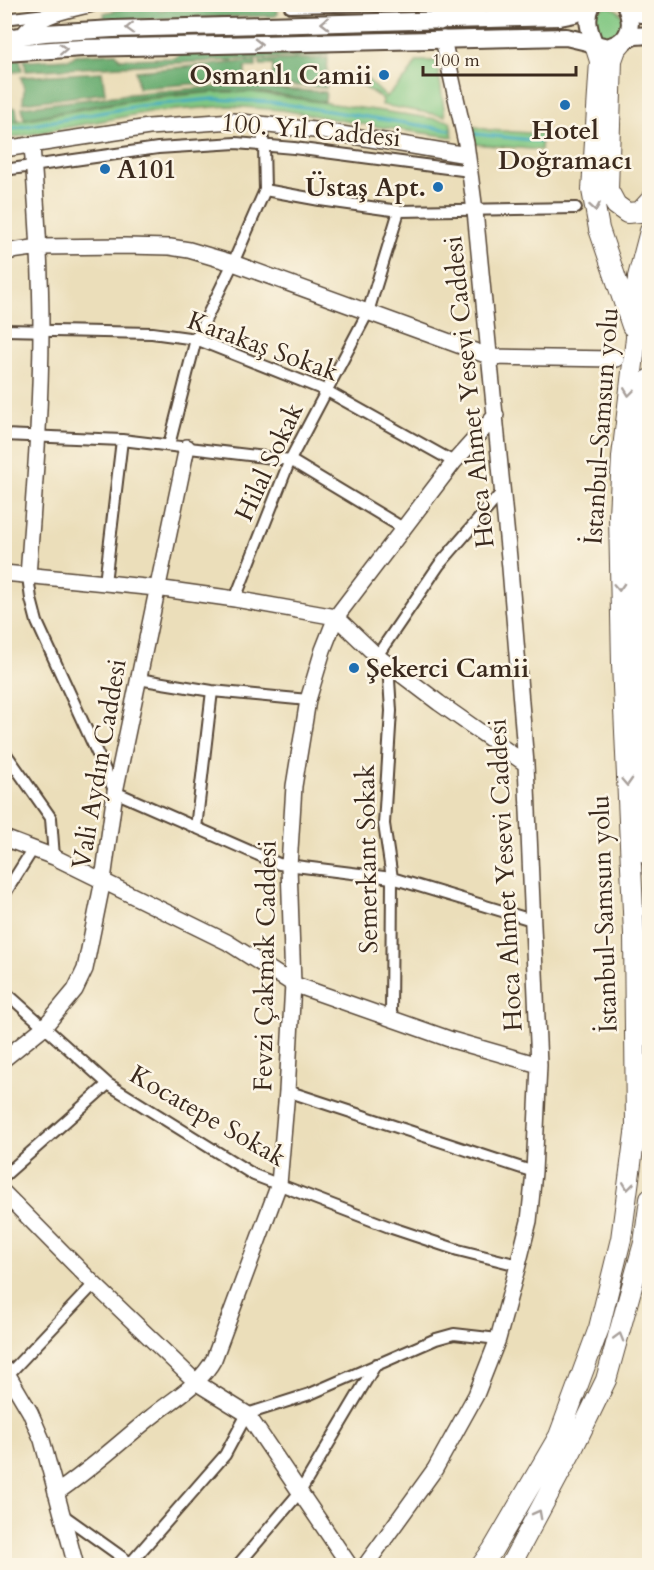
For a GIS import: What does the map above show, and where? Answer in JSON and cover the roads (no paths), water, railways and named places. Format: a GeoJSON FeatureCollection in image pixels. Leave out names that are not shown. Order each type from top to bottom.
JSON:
{"type":"FeatureCollection","features":[{"type":"Feature","properties":{"kind":"highway"},"geometry":{"type":"LineString","coordinates":[[622,42],[616,49],[612,60],[608,190],[616,205],[627,213],[640,212],[650,201]]}},
{"type":"Feature","properties":{"kind":"highway"},"geometry":{"type":"LineString","coordinates":[[595,45],[600,61],[592,190],[599,229],[636,338]]}},
{"type":"Feature","properties":{"kind":"highway","name":"İstanbul-Samsun yolu"},"geometry":{"type":"LineString","coordinates":[[481,1566],[560,1436],[599,1328],[621,1239],[636,1126],[634,934],[619,573],[622,457],[636,338],[638,277],[650,231]]}},
{"type":"Feature","properties":{"kind":"highway","name":"İstanbul-Samsun yolu"},"geometry":{"type":"LineString","coordinates":[[650,379],[640,461],[636,594],[650,857]]}},
{"type":"Feature","properties":{"kind":"highway"},"geometry":{"type":"LineString","coordinates":[[510,1566],[572,1450],[606,1380],[644,1244],[650,1198]]}},
{"type":"Feature","properties":{"kind":"main road"},"geometry":{"type":"LineString","coordinates":[[9,43],[113,29],[354,15],[440,22],[560,17],[575,14],[591,4]]}},
{"type":"Feature","properties":{"kind":"main road"},"geometry":{"type":"LineString","coordinates":[[591,4],[588,23],[595,45]]}},
{"type":"Feature","properties":{"kind":"main road"},"geometry":{"type":"LineString","coordinates":[[622,42],[632,25],[625,4]]}},
{"type":"Feature","properties":{"kind":"main road"},"geometry":{"type":"LineString","coordinates":[[625,4],[641,14],[650,14]]}},
{"type":"Feature","properties":{"kind":"main road"},"geometry":{"type":"LineString","coordinates":[[440,22],[444,39]]}},
{"type":"Feature","properties":{"kind":"main road"},"geometry":{"type":"LineString","coordinates":[[9,43],[83,48],[566,37],[608,47],[635,36],[650,35]]}},
{"type":"Feature","properties":{"kind":"street"},"geometry":{"type":"LineString","coordinates":[[4,19],[56,13],[92,4]]}},
{"type":"Feature","properties":{"kind":"street"},"geometry":{"type":"LineString","coordinates":[[290,8],[354,15],[425,4]]}},
{"type":"Feature","properties":{"kind":"street"},"geometry":{"type":"LineString","coordinates":[[437,4],[440,22]]}},
{"type":"Feature","properties":{"kind":"street"},"geometry":{"type":"LineString","coordinates":[[9,43],[34,22],[56,13]]}},
{"type":"Feature","properties":{"kind":"street","name":"Hoca Ahmet Yesevi Caddesi"},"geometry":{"type":"LineString","coordinates":[[365,1566],[440,1460],[476,1395],[498,1339],[518,1265],[529,1221],[534,1172],[539,1065],[526,764],[476,211],[461,120],[444,39]]}},
{"type":"Feature","properties":{"kind":"street","name":"100. Yıl Caddesi"},"geometry":{"type":"LineString","coordinates":[[4,149],[174,124],[232,121],[466,149]]}},
{"type":"Feature","properties":{"kind":"street"},"geometry":{"type":"LineString","coordinates":[[169,445],[196,339],[265,190],[264,145],[260,123]]}},
{"type":"Feature","properties":{"kind":"street","name":"100. Yıl Caddesi"},"geometry":{"type":"LineString","coordinates":[[4,170],[200,144],[236,143],[470,171]]}},
{"type":"Feature","properties":{"kind":"street"},"geometry":{"type":"LineString","coordinates":[[32,146],[40,247],[41,331],[38,437],[28,576],[37,622],[115,792],[269,860],[289,866],[392,878],[532,920]]}},
{"type":"Feature","properties":{"kind":"street"},"geometry":{"type":"LineString","coordinates":[[265,190],[399,211],[576,208]]}},
{"type":"Feature","properties":{"kind":"street","name":"Hilal Sokak"},"geometry":{"type":"LineString","coordinates":[[235,599],[290,460],[368,312],[399,211]]}},
{"type":"Feature","properties":{"kind":"street"},"geometry":{"type":"LineString","coordinates":[[4,252],[40,247],[170,247],[189,250],[233,263],[491,357],[616,359]]}},
{"type":"Feature","properties":{"kind":"street","name":"Karakaş Sokak"},"geometry":{"type":"LineString","coordinates":[[4,330],[152,333],[196,339],[327,391],[454,462]]}},
{"type":"Feature","properties":{"kind":"street","name":"Fevzi Çakmak Caddesi"},"geometry":{"type":"LineString","coordinates":[[57,1493],[197,1383],[207,1372],[214,1359],[279,1184],[293,984],[289,866],[296,775],[308,700],[336,617],[454,462],[496,415]]}},
{"type":"Feature","properties":{"kind":"street"},"geometry":{"type":"LineString","coordinates":[[4,435],[123,440],[290,460],[403,528]]}},
{"type":"Feature","properties":{"kind":"street"},"geometry":{"type":"LineString","coordinates":[[105,583],[123,440]]}},
{"type":"Feature","properties":{"kind":"street","name":"Vali Aydın Caddesi"},"geometry":{"type":"LineString","coordinates":[[4,1059],[45,1026],[82,979],[103,880],[115,792],[187,447]]}},
{"type":"Feature","properties":{"kind":"street"},"geometry":{"type":"LineString","coordinates":[[383,660],[438,565],[502,492]]}},
{"type":"Feature","properties":{"kind":"street"},"geometry":{"type":"LineString","coordinates":[[4,573],[156,588],[336,617],[383,660],[526,764]]}},
{"type":"Feature","properties":{"kind":"street","name":"Semerkant Sokak"},"geometry":{"type":"LineString","coordinates":[[383,660],[391,711],[384,824],[392,878],[391,1017]]}},
{"type":"Feature","properties":{"kind":"street"},"geometry":{"type":"LineString","coordinates":[[138,679],[212,691],[308,700]]}},
{"type":"Feature","properties":{"kind":"street"},"geometry":{"type":"LineString","coordinates":[[196,828],[212,691]]}},
{"type":"Feature","properties":{"kind":"street"},"geometry":{"type":"LineString","coordinates":[[4,751],[51,818],[54,857]]}},
{"type":"Feature","properties":{"kind":"street"},"geometry":{"type":"LineString","coordinates":[[4,838],[54,857],[227,942],[293,984],[452,1040],[539,1065]]}},
{"type":"Feature","properties":{"kind":"street"},"geometry":{"type":"LineString","coordinates":[[4,895],[33,849]]}},
{"type":"Feature","properties":{"kind":"street","name":"Kocatepe Sokak"},"geometry":{"type":"LineString","coordinates":[[4,991],[108,1084],[254,1174],[392,1228],[458,1250],[518,1265]]}},
{"type":"Feature","properties":{"kind":"street"},"geometry":{"type":"LineString","coordinates":[[4,1176],[108,1084]]}},
{"type":"Feature","properties":{"kind":"street"},"geometry":{"type":"LineString","coordinates":[[287,1091],[534,1172]]}},
{"type":"Feature","properties":{"kind":"street"},"geometry":{"type":"LineString","coordinates":[[4,1193],[197,1383],[247,1414],[350,1566]]}},
{"type":"Feature","properties":{"kind":"street"},"geometry":{"type":"LineString","coordinates":[[76,1566],[36,1424],[6,1374],[94,1284]]}},
{"type":"Feature","properties":{"kind":"street"},"geometry":{"type":"LineString","coordinates":[[63,1515],[130,1565],[225,1455],[247,1414],[310,1394],[436,1339],[454,1334],[498,1339]]}},
{"type":"Feature","properties":{"kind":"street"},"geometry":{"type":"LineString","coordinates":[[237,1566],[300,1492],[376,1364]]}},
{"type":"Feature","properties":{"kind":"waterway"},"geometry":{"type":"LineString","coordinates":[[4,130],[139,106],[213,99],[271,102],[450,130]]}},
{"type":"Feature","properties":{"kind":"waterway"},"geometry":{"type":"LineString","coordinates":[[475,134],[541,141]]}},
{"type":"Feature","properties":{"kind":"tunnel"},"geometry":{"type":"LineString","coordinates":[[631,358],[650,358]]}},
{"type":"Feature","properties":{"kind":"place","name":"Osmanlı Camii"},"geometry":{"type":"Point","coordinates":[384,75]}},
{"type":"Feature","properties":{"kind":"place","name":"Hotel Doğramacı"},"geometry":{"type":"Point","coordinates":[565,105]}},
{"type":"Feature","properties":{"kind":"place","name":"A101"},"geometry":{"type":"Point","coordinates":[105,169]}},
{"type":"Feature","properties":{"kind":"place","name":"Üstaş Apt."},"geometry":{"type":"Point","coordinates":[438,187]}},
{"type":"Feature","properties":{"kind":"place","name":"Şekerci Camii"},"geometry":{"type":"Point","coordinates":[354,668]}}]}
